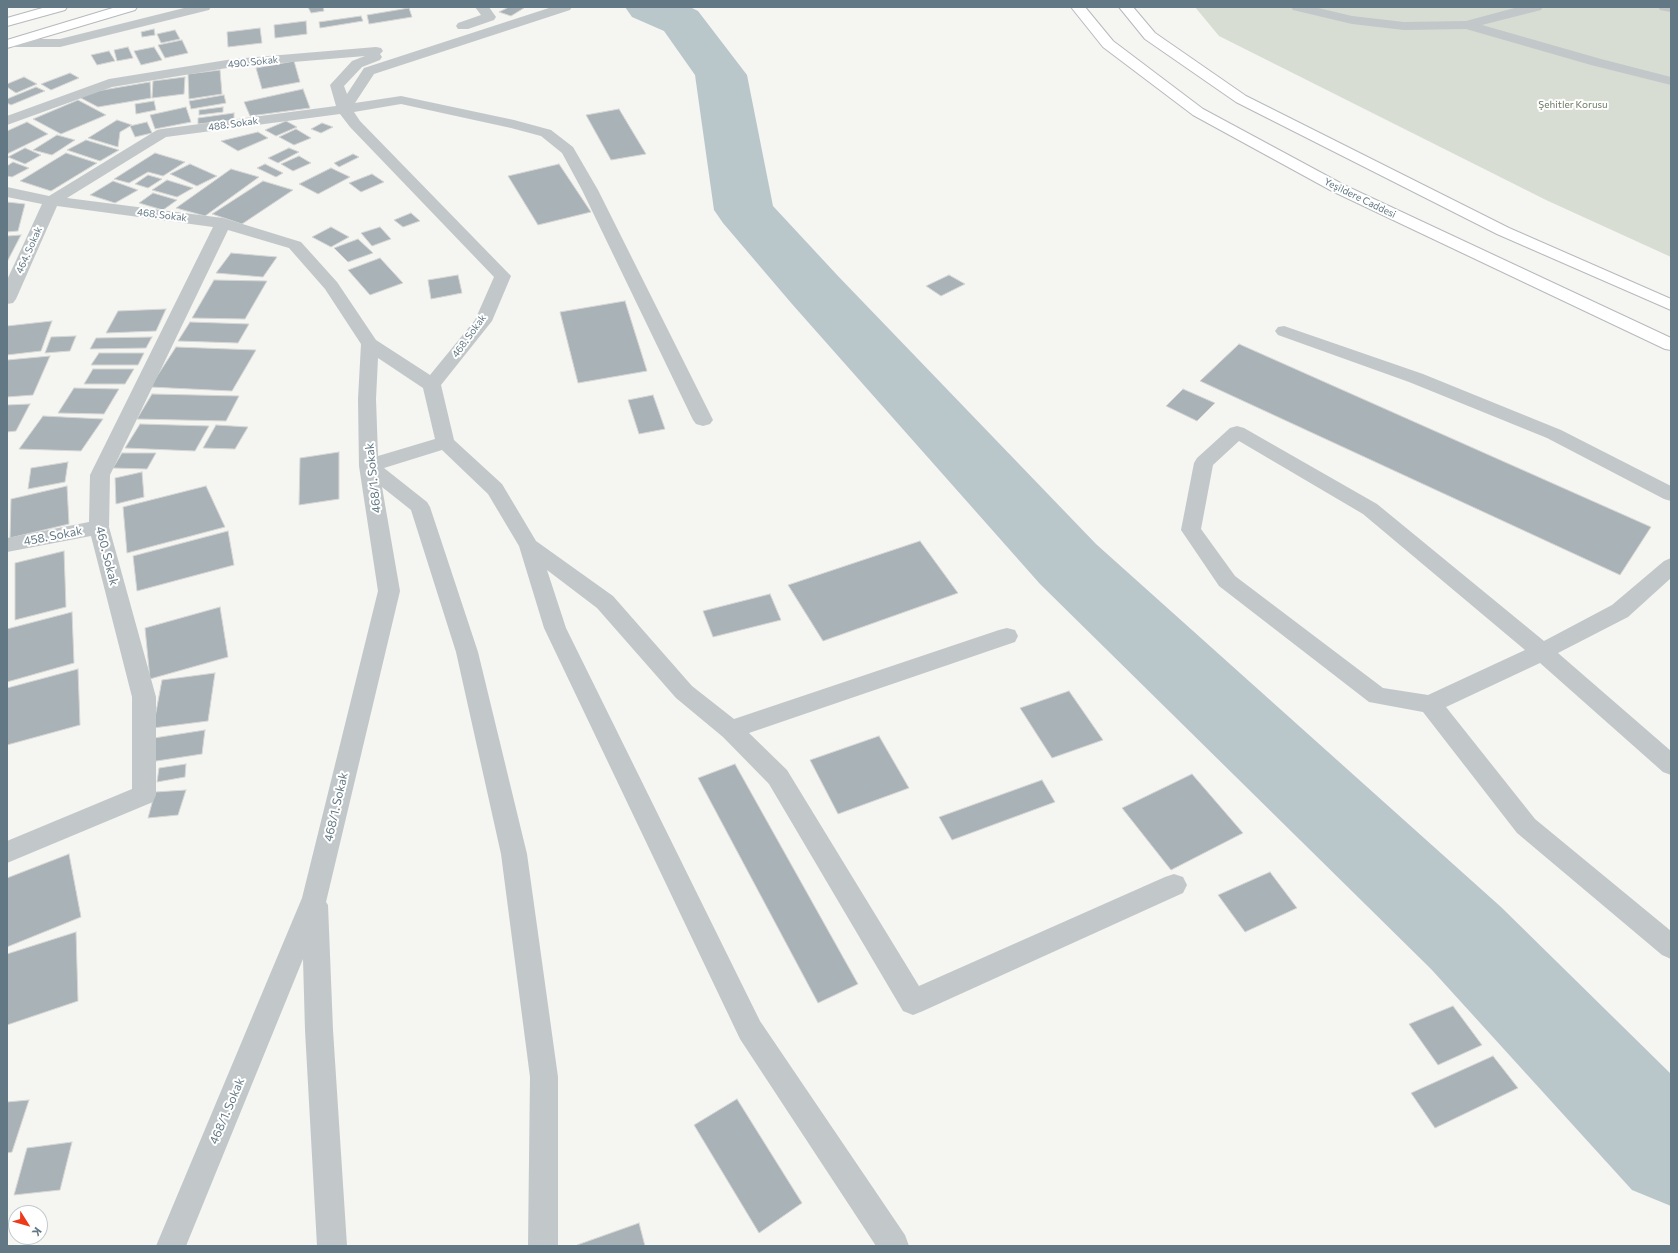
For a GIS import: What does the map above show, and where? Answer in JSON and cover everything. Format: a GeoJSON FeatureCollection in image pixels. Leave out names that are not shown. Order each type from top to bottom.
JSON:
{"type":"FeatureCollection","features":[{"type":"Feature","properties":{"kind":"main road"},"geometry":{"type":"LineString","coordinates":[[7,22],[60,7]]}},
{"type":"Feature","properties":{"kind":"main road"},"geometry":{"type":"LineString","coordinates":[[10,44],[130,7]]}},
{"type":"Feature","properties":{"kind":"main road"},"geometry":{"type":"LineString","coordinates":[[1126,7],[1150,36],[1241,98],[1503,231],[1671,304]]}},
{"type":"Feature","properties":{"kind":"main road","name":"Yeşildere Caddesi"},"geometry":{"type":"LineString","coordinates":[[1072,9],[1108,44],[1198,112],[1324,181],[1671,345]]}},
{"type":"Feature","properties":{"kind":"street"},"geometry":{"type":"LineString","coordinates":[[10,44],[60,43],[204,7]]}},
{"type":"Feature","properties":{"kind":"street"},"geometry":{"type":"LineString","coordinates":[[447,31],[489,17],[482,7]]}},
{"type":"Feature","properties":{"kind":"street"},"geometry":{"type":"LineString","coordinates":[[344,109],[369,71],[565,7]]}},
{"type":"Feature","properties":{"kind":"street"},"geometry":{"type":"LineString","coordinates":[[1298,7],[1352,20],[1397,26],[1467,25],[1536,7]]}},
{"type":"Feature","properties":{"kind":"street"},"geometry":{"type":"LineString","coordinates":[[1665,7],[1671,8]]}},
{"type":"Feature","properties":{"kind":"street"},"geometry":{"type":"LineString","coordinates":[[1467,25],[1596,62],[1671,81]]}},
{"type":"Feature","properties":{"kind":"street","name":"490. Sokak"},"geometry":{"type":"LineString","coordinates":[[7,121],[109,83],[233,63],[391,50],[419,41]]}},
{"type":"Feature","properties":{"kind":"street"},"geometry":{"type":"LineString","coordinates":[[344,109],[337,85],[357,64],[391,50]]}},
{"type":"Feature","properties":{"kind":"street","name":"488. Sokak"},"geometry":{"type":"LineString","coordinates":[[51,201],[162,133],[401,100],[514,124],[546,133],[568,150],[590,190],[703,420]]}},
{"type":"Feature","properties":{"kind":"street","name":"468. Sokak"},"geometry":{"type":"LineString","coordinates":[[7,192],[51,201],[223,223],[295,245],[330,286],[370,344],[432,385],[483,321],[503,276],[355,124],[344,109]]}},
{"type":"Feature","properties":{"kind":"street","name":"464. Sokak"},"geometry":{"type":"LineString","coordinates":[[7,299],[51,201]]}},
{"type":"Feature","properties":{"kind":"street","name":"460. Sokak"},"geometry":{"type":"LineString","coordinates":[[7,852],[144,795],[144,697],[99,527],[100,475],[223,223]]}},
{"type":"Feature","properties":{"kind":"street"},"geometry":{"type":"LineString","coordinates":[[1284,331],[1416,378],[1554,434],[1671,494]]}},
{"type":"Feature","properties":{"kind":"street","name":"468/1. Sokak"},"geometry":{"type":"LineString","coordinates":[[171,1246],[315,898],[389,591],[369,466],[367,399],[370,344]]}},
{"type":"Feature","properties":{"kind":"street"},"geometry":{"type":"LineString","coordinates":[[432,385],[445,442],[495,489],[529,546],[555,628],[750,1030],[894,1246]]}},
{"type":"Feature","properties":{"kind":"street"},"geometry":{"type":"LineString","coordinates":[[1671,566],[1620,611],[1542,652],[1430,704],[1377,696],[1227,581],[1191,530],[1204,464],[1237,432],[1370,509],[1542,652],[1671,765]]}},
{"type":"Feature","properties":{"kind":"street"},"geometry":{"type":"LineString","coordinates":[[369,466],[445,442]]}},
{"type":"Feature","properties":{"kind":"street"},"geometry":{"type":"LineString","coordinates":[[369,466],[420,507],[468,652],[514,854],[544,1077],[543,1246]]}},
{"type":"Feature","properties":{"kind":"street","name":"458. Sokak"},"geometry":{"type":"LineString","coordinates":[[7,545],[99,527]]}},
{"type":"Feature","properties":{"kind":"street"},"geometry":{"type":"LineString","coordinates":[[529,546],[605,602],[684,692],[731,730],[778,777],[913,1002],[1174,885]]}},
{"type":"Feature","properties":{"kind":"street"},"geometry":{"type":"LineString","coordinates":[[731,730],[1007,636]]}},
{"type":"Feature","properties":{"kind":"street"},"geometry":{"type":"LineString","coordinates":[[1430,704],[1526,826],[1671,947]]}},
{"type":"Feature","properties":{"kind":"street"},"geometry":{"type":"LineString","coordinates":[[315,898],[319,1030],[332,1246]]}},
{"type":"Feature","properties":{"kind":"green space","name":"Şehitler Korusu"},"geometry":{"type":"Polygon","coordinates":[[[1195,7],[1671,7],[1671,257],[1546,200],[1219,36],[1195,7]]]}},
{"type":"Feature","properties":{"kind":"building"},"geometry":{"type":"Polygon","coordinates":[[[308,7],[323,7],[324,11],[311,13],[308,7]]]}},
{"type":"Feature","properties":{"kind":"building"},"geometry":{"type":"Polygon","coordinates":[[[509,7],[524,8],[511,16],[499,12],[509,7]]]}},
{"type":"Feature","properties":{"kind":"building"},"geometry":{"type":"Polygon","coordinates":[[[409,8],[412,17],[369,24],[367,15],[409,8]]]}},
{"type":"Feature","properties":{"kind":"building"},"geometry":{"type":"Polygon","coordinates":[[[361,16],[363,21],[320,28],[319,22],[361,16]]]}},
{"type":"Feature","properties":{"kind":"building"},"geometry":{"type":"Polygon","coordinates":[[[306,21],[307,34],[275,38],[274,25],[306,21]]]}},
{"type":"Feature","properties":{"kind":"building"},"geometry":{"type":"Polygon","coordinates":[[[260,28],[262,43],[228,47],[227,32],[260,28]]]}},
{"type":"Feature","properties":{"kind":"building"},"geometry":{"type":"Polygon","coordinates":[[[154,29],[155,35],[142,37],[141,32],[154,29]]]}},
{"type":"Feature","properties":{"kind":"building"},"geometry":{"type":"Polygon","coordinates":[[[175,30],[180,39],[161,43],[157,34],[175,30]]]}},
{"type":"Feature","properties":{"kind":"building"},"geometry":{"type":"Polygon","coordinates":[[[182,40],[188,53],[165,58],[158,45],[182,40]]]}},
{"type":"Feature","properties":{"kind":"building"},"geometry":{"type":"Polygon","coordinates":[[[128,47],[133,58],[117,61],[114,50],[128,47]]]}},
{"type":"Feature","properties":{"kind":"building"},"geometry":{"type":"Polygon","coordinates":[[[154,47],[162,60],[141,65],[134,51],[154,47]]]}},
{"type":"Feature","properties":{"kind":"building"},"geometry":{"type":"Polygon","coordinates":[[[109,51],[115,61],[97,65],[91,55],[109,51]]]}},
{"type":"Feature","properties":{"kind":"building"},"geometry":{"type":"Polygon","coordinates":[[[294,61],[300,82],[262,89],[256,68],[294,61]]]}},
{"type":"Feature","properties":{"kind":"building"},"geometry":{"type":"Polygon","coordinates":[[[220,70],[222,94],[189,99],[188,74],[220,70]]]}},
{"type":"Feature","properties":{"kind":"building"},"geometry":{"type":"Polygon","coordinates":[[[70,73],[79,78],[51,90],[41,84],[70,73]]]}},
{"type":"Feature","properties":{"kind":"building"},"geometry":{"type":"Polygon","coordinates":[[[24,77],[37,84],[16,93],[7,87],[7,84],[24,77]]]}},
{"type":"Feature","properties":{"kind":"building"},"geometry":{"type":"Polygon","coordinates":[[[185,77],[184,94],[152,98],[153,81],[185,77]]]}},
{"type":"Feature","properties":{"kind":"building"},"geometry":{"type":"Polygon","coordinates":[[[150,82],[151,98],[98,107],[79,97],[97,91],[150,82]]]}},
{"type":"Feature","properties":{"kind":"building"},"geometry":{"type":"Polygon","coordinates":[[[36,87],[45,91],[11,105],[7,103],[7,99],[36,87]]]}},
{"type":"Feature","properties":{"kind":"building"},"geometry":{"type":"Polygon","coordinates":[[[303,89],[310,108],[250,116],[244,102],[303,89]]]}},
{"type":"Feature","properties":{"kind":"building"},"geometry":{"type":"Polygon","coordinates":[[[224,95],[226,103],[191,109],[189,101],[224,95]]]}},
{"type":"Feature","properties":{"kind":"building"},"geometry":{"type":"Polygon","coordinates":[[[78,100],[106,115],[61,134],[33,119],[78,100]]]}},
{"type":"Feature","properties":{"kind":"building"},"geometry":{"type":"Polygon","coordinates":[[[154,101],[156,110],[136,114],[135,104],[154,101]]]}},
{"type":"Feature","properties":{"kind":"building"},"geometry":{"type":"Polygon","coordinates":[[[186,107],[191,122],[155,129],[150,115],[186,107]]]}},
{"type":"Feature","properties":{"kind":"building"},"geometry":{"type":"Polygon","coordinates":[[[223,107],[223,112],[199,115],[199,110],[223,107]]]}},
{"type":"Feature","properties":{"kind":"building"},"geometry":{"type":"Polygon","coordinates":[[[619,109],[646,154],[611,160],[586,115],[619,109]]]}},
{"type":"Feature","properties":{"kind":"building"},"geometry":{"type":"Polygon","coordinates":[[[234,113],[234,120],[198,124],[198,118],[234,113]]]}},
{"type":"Feature","properties":{"kind":"building"},"geometry":{"type":"Polygon","coordinates":[[[117,120],[132,125],[120,132],[118,147],[88,138],[117,120]]]}},
{"type":"Feature","properties":{"kind":"building"},"geometry":{"type":"Polygon","coordinates":[[[286,121],[297,127],[276,136],[265,130],[286,121]]]}},
{"type":"Feature","properties":{"kind":"building"},"geometry":{"type":"Polygon","coordinates":[[[27,122],[48,134],[7,154],[7,131],[27,122]]]}},
{"type":"Feature","properties":{"kind":"building"},"geometry":{"type":"Polygon","coordinates":[[[147,122],[152,133],[135,137],[130,126],[147,122]]]}},
{"type":"Feature","properties":{"kind":"building"},"geometry":{"type":"Polygon","coordinates":[[[322,123],[333,127],[321,133],[311,129],[322,123]]]}},
{"type":"Feature","properties":{"kind":"building"},"geometry":{"type":"Polygon","coordinates":[[[296,129],[311,138],[294,145],[279,137],[296,129]]]}},
{"type":"Feature","properties":{"kind":"building"},"geometry":{"type":"Polygon","coordinates":[[[258,132],[268,138],[238,151],[221,141],[258,132]]]}},
{"type":"Feature","properties":{"kind":"building"},"geometry":{"type":"Polygon","coordinates":[[[57,135],[75,140],[52,155],[33,150],[57,135]]]}},
{"type":"Feature","properties":{"kind":"building"},"geometry":{"type":"Polygon","coordinates":[[[86,140],[119,150],[100,161],[67,150],[86,140]]]}},
{"type":"Feature","properties":{"kind":"building"},"geometry":{"type":"Polygon","coordinates":[[[25,148],[41,155],[25,164],[8,157],[25,148]]]}},
{"type":"Feature","properties":{"kind":"building"},"geometry":{"type":"Polygon","coordinates":[[[289,148],[299,152],[278,163],[268,158],[289,148]]]}},
{"type":"Feature","properties":{"kind":"building"},"geometry":{"type":"Polygon","coordinates":[[[66,153],[97,163],[51,191],[20,181],[66,153]]]}},
{"type":"Feature","properties":{"kind":"building"},"geometry":{"type":"Polygon","coordinates":[[[155,153],[185,162],[163,176],[148,172],[129,183],[114,179],[155,153]]]}},
{"type":"Feature","properties":{"kind":"building"},"geometry":{"type":"Polygon","coordinates":[[[353,154],[359,157],[339,167],[334,163],[353,154]]]}},
{"type":"Feature","properties":{"kind":"building"},"geometry":{"type":"Polygon","coordinates":[[[299,156],[311,163],[293,171],[281,164],[299,156]]]}},
{"type":"Feature","properties":{"kind":"building"},"geometry":{"type":"Polygon","coordinates":[[[13,162],[29,168],[12,177],[7,176],[7,166],[13,162]]]}},
{"type":"Feature","properties":{"kind":"building"},"geometry":{"type":"Polygon","coordinates":[[[190,164],[217,176],[197,186],[170,174],[190,164]]]}},
{"type":"Feature","properties":{"kind":"building"},"geometry":{"type":"Polygon","coordinates":[[[265,164],[283,173],[276,177],[257,168],[265,164]]]}},
{"type":"Feature","properties":{"kind":"building"},"geometry":{"type":"Polygon","coordinates":[[[559,164],[591,212],[538,225],[508,176],[559,164]]]}},
{"type":"Feature","properties":{"kind":"building"},"geometry":{"type":"Polygon","coordinates":[[[331,168],[350,177],[318,194],[299,184],[331,168]]]}},
{"type":"Feature","properties":{"kind":"building"},"geometry":{"type":"Polygon","coordinates":[[[231,169],[259,177],[205,216],[176,208],[231,169]]]}},
{"type":"Feature","properties":{"kind":"building"},"geometry":{"type":"Polygon","coordinates":[[[372,174],[384,182],[361,192],[349,183],[372,174]]]}},
{"type":"Feature","properties":{"kind":"building"},"geometry":{"type":"Polygon","coordinates":[[[148,175],[162,179],[148,188],[135,184],[148,175]]]}},
{"type":"Feature","properties":{"kind":"building"},"geometry":{"type":"Polygon","coordinates":[[[167,180],[193,188],[177,197],[152,190],[167,180]]]}},
{"type":"Feature","properties":{"kind":"building"},"geometry":{"type":"Polygon","coordinates":[[[113,181],[138,190],[115,203],[90,195],[113,181]]]}},
{"type":"Feature","properties":{"kind":"building"},"geometry":{"type":"Polygon","coordinates":[[[263,181],[293,190],[242,224],[212,214],[263,181]]]}},
{"type":"Feature","properties":{"kind":"building"},"geometry":{"type":"Polygon","coordinates":[[[153,193],[177,200],[163,210],[139,203],[153,193]]]}},
{"type":"Feature","properties":{"kind":"building"},"geometry":{"type":"Polygon","coordinates":[[[7,202],[25,204],[18,231],[7,232],[7,202]]]}},
{"type":"Feature","properties":{"kind":"building"},"geometry":{"type":"Polygon","coordinates":[[[411,213],[420,221],[403,227],[394,220],[411,213]]]}},
{"type":"Feature","properties":{"kind":"building"},"geometry":{"type":"Polygon","coordinates":[[[331,227],[349,237],[331,247],[312,237],[331,227]]]}},
{"type":"Feature","properties":{"kind":"building"},"geometry":{"type":"Polygon","coordinates":[[[380,227],[391,239],[372,246],[361,233],[380,227]]]}},
{"type":"Feature","properties":{"kind":"building"},"geometry":{"type":"Polygon","coordinates":[[[21,235],[7,262],[7,236],[21,235]]]}},
{"type":"Feature","properties":{"kind":"building"},"geometry":{"type":"Polygon","coordinates":[[[358,239],[373,253],[348,262],[334,248],[358,239]]]}},
{"type":"Feature","properties":{"kind":"building"},"geometry":{"type":"Polygon","coordinates":[[[231,253],[277,257],[263,277],[216,273],[231,253]]]}},
{"type":"Feature","properties":{"kind":"building"},"geometry":{"type":"Polygon","coordinates":[[[380,258],[403,283],[370,295],[348,270],[380,258]]]}},
{"type":"Feature","properties":{"kind":"building"},"geometry":{"type":"Polygon","coordinates":[[[458,275],[462,293],[431,299],[428,280],[458,275]]]}},
{"type":"Feature","properties":{"kind":"building"},"geometry":{"type":"Polygon","coordinates":[[[949,275],[965,284],[941,296],[926,286],[949,275]]]}},
{"type":"Feature","properties":{"kind":"building"},"geometry":{"type":"Polygon","coordinates":[[[214,280],[267,281],[245,319],[192,318],[214,280]]]}},
{"type":"Feature","properties":{"kind":"building"},"geometry":{"type":"Polygon","coordinates":[[[625,301],[647,371],[578,383],[560,312],[625,301]]]}},
{"type":"Feature","properties":{"kind":"building"},"geometry":{"type":"Polygon","coordinates":[[[166,309],[156,331],[106,333],[118,311],[166,309]]]}},
{"type":"Feature","properties":{"kind":"building"},"geometry":{"type":"Polygon","coordinates":[[[52,321],[41,351],[7,355],[7,326],[52,321]]]}},
{"type":"Feature","properties":{"kind":"building"},"geometry":{"type":"Polygon","coordinates":[[[190,322],[249,324],[238,343],[178,341],[190,322]]]}},
{"type":"Feature","properties":{"kind":"building"},"geometry":{"type":"Polygon","coordinates":[[[76,336],[70,351],[45,353],[51,337],[76,336]]]}},
{"type":"Feature","properties":{"kind":"building"},"geometry":{"type":"Polygon","coordinates":[[[152,337],[146,348],[90,349],[96,338],[152,337]]]}},
{"type":"Feature","properties":{"kind":"building"},"geometry":{"type":"Polygon","coordinates":[[[1239,344],[1651,527],[1620,575],[1200,381],[1239,344]]]}},
{"type":"Feature","properties":{"kind":"building"},"geometry":{"type":"Polygon","coordinates":[[[176,347],[256,350],[232,391],[150,387],[176,347]]]}},
{"type":"Feature","properties":{"kind":"building"},"geometry":{"type":"Polygon","coordinates":[[[99,353],[144,353],[138,365],[91,365],[99,353]]]}},
{"type":"Feature","properties":{"kind":"building"},"geometry":{"type":"Polygon","coordinates":[[[50,356],[33,395],[7,397],[7,360],[50,356]]]}},
{"type":"Feature","properties":{"kind":"building"},"geometry":{"type":"Polygon","coordinates":[[[93,369],[134,369],[125,384],[84,384],[93,369]]]}},
{"type":"Feature","properties":{"kind":"building"},"geometry":{"type":"Polygon","coordinates":[[[74,388],[119,389],[104,414],[58,413],[74,388]]]}},
{"type":"Feature","properties":{"kind":"building"},"geometry":{"type":"Polygon","coordinates":[[[1183,389],[1215,403],[1197,421],[1166,406],[1183,389]]]}},
{"type":"Feature","properties":{"kind":"building"},"geometry":{"type":"Polygon","coordinates":[[[152,394],[239,396],[226,421],[137,419],[152,394]]]}},
{"type":"Feature","properties":{"kind":"building"},"geometry":{"type":"Polygon","coordinates":[[[653,395],[665,429],[639,434],[628,400],[653,395]]]}},
{"type":"Feature","properties":{"kind":"building"},"geometry":{"type":"Polygon","coordinates":[[[30,404],[16,431],[7,432],[7,405],[30,404]]]}},
{"type":"Feature","properties":{"kind":"building"},"geometry":{"type":"Polygon","coordinates":[[[43,416],[103,419],[81,451],[19,449],[43,416]]]}},
{"type":"Feature","properties":{"kind":"building"},"geometry":{"type":"Polygon","coordinates":[[[140,424],[209,426],[195,451],[125,448],[140,424]]]}},
{"type":"Feature","properties":{"kind":"building"},"geometry":{"type":"Polygon","coordinates":[[[216,425],[248,427],[235,449],[203,448],[216,425]]]}},
{"type":"Feature","properties":{"kind":"building"},"geometry":{"type":"Polygon","coordinates":[[[339,452],[339,499],[299,505],[300,458],[339,452]]]}},
{"type":"Feature","properties":{"kind":"building"},"geometry":{"type":"Polygon","coordinates":[[[122,453],[156,453],[147,469],[113,468],[122,453]]]}},
{"type":"Feature","properties":{"kind":"building"},"geometry":{"type":"Polygon","coordinates":[[[68,462],[65,482],[28,489],[31,468],[68,462]]]}},
{"type":"Feature","properties":{"kind":"building"},"geometry":{"type":"Polygon","coordinates":[[[142,472],[144,497],[116,504],[115,478],[142,472]]]}},
{"type":"Feature","properties":{"kind":"building"},"geometry":{"type":"Polygon","coordinates":[[[67,486],[69,524],[10,538],[11,499],[67,486]]]}},
{"type":"Feature","properties":{"kind":"building"},"geometry":{"type":"Polygon","coordinates":[[[206,486],[225,527],[127,553],[123,507],[206,486]]]}},
{"type":"Feature","properties":{"kind":"building"},"geometry":{"type":"Polygon","coordinates":[[[228,531],[234,565],[137,591],[133,556],[228,531]]]}},
{"type":"Feature","properties":{"kind":"building"},"geometry":{"type":"Polygon","coordinates":[[[920,541],[958,593],[823,641],[788,585],[920,541]]]}},
{"type":"Feature","properties":{"kind":"building"},"geometry":{"type":"Polygon","coordinates":[[[64,551],[66,607],[15,620],[15,563],[64,551]]]}},
{"type":"Feature","properties":{"kind":"building"},"geometry":{"type":"Polygon","coordinates":[[[770,594],[781,620],[713,637],[703,611],[770,594]]]}},
{"type":"Feature","properties":{"kind":"building"},"geometry":{"type":"Polygon","coordinates":[[[220,607],[228,657],[150,679],[145,628],[220,607]]]}},
{"type":"Feature","properties":{"kind":"building"},"geometry":{"type":"Polygon","coordinates":[[[72,612],[74,663],[7,682],[7,629],[72,612]]]}},
{"type":"Feature","properties":{"kind":"building"},"geometry":{"type":"Polygon","coordinates":[[[78,669],[80,725],[7,745],[7,688],[78,669]]]}},
{"type":"Feature","properties":{"kind":"building"},"geometry":{"type":"Polygon","coordinates":[[[215,673],[208,721],[153,728],[162,680],[215,673]]]}},
{"type":"Feature","properties":{"kind":"building"},"geometry":{"type":"Polygon","coordinates":[[[1069,691],[1103,740],[1052,758],[1020,708],[1069,691]]]}},
{"type":"Feature","properties":{"kind":"building"},"geometry":{"type":"Polygon","coordinates":[[[205,730],[202,754],[150,762],[154,738],[205,730]]]}},
{"type":"Feature","properties":{"kind":"building"},"geometry":{"type":"Polygon","coordinates":[[[879,736],[909,788],[838,814],[810,760],[879,736]]]}},
{"type":"Feature","properties":{"kind":"building"},"geometry":{"type":"Polygon","coordinates":[[[186,764],[185,777],[157,782],[159,768],[186,764]]]}},
{"type":"Feature","properties":{"kind":"building"},"geometry":{"type":"Polygon","coordinates":[[[735,764],[858,984],[818,1003],[698,778],[735,764]]]}},
{"type":"Feature","properties":{"kind":"building"},"geometry":{"type":"Polygon","coordinates":[[[1192,774],[1243,833],[1171,870],[1122,808],[1192,774]]]}},
{"type":"Feature","properties":{"kind":"building"},"geometry":{"type":"Polygon","coordinates":[[[1042,780],[1055,802],[952,840],[939,817],[1042,780]]]}},
{"type":"Feature","properties":{"kind":"building"},"geometry":{"type":"Polygon","coordinates":[[[186,790],[178,815],[148,818],[155,792],[186,790]]]}},
{"type":"Feature","properties":{"kind":"building"},"geometry":{"type":"Polygon","coordinates":[[[69,854],[81,917],[7,947],[7,878],[69,854]]]}},
{"type":"Feature","properties":{"kind":"building"},"geometry":{"type":"Polygon","coordinates":[[[1270,872],[1297,908],[1245,932],[1218,895],[1270,872]]]}},
{"type":"Feature","properties":{"kind":"building"},"geometry":{"type":"Polygon","coordinates":[[[76,932],[78,1001],[7,1025],[7,954],[76,932]]]}},
{"type":"Feature","properties":{"kind":"building"},"geometry":{"type":"Polygon","coordinates":[[[1453,1006],[1482,1045],[1438,1065],[1409,1024],[1453,1006]]]}},
{"type":"Feature","properties":{"kind":"building"},"geometry":{"type":"Polygon","coordinates":[[[1493,1056],[1518,1088],[1435,1128],[1411,1093],[1493,1056]]]}},
{"type":"Feature","properties":{"kind":"building"},"geometry":{"type":"Polygon","coordinates":[[[737,1099],[802,1203],[759,1233],[694,1125],[737,1099]]]}},
{"type":"Feature","properties":{"kind":"building"},"geometry":{"type":"Polygon","coordinates":[[[29,1100],[12,1152],[7,1153],[7,1102],[29,1100]]]}},
{"type":"Feature","properties":{"kind":"building"},"geometry":{"type":"Polygon","coordinates":[[[72,1142],[60,1190],[14,1195],[27,1148],[72,1142]]]}},
{"type":"Feature","properties":{"kind":"building"},"geometry":{"type":"Polygon","coordinates":[[[639,1223],[645,1246],[577,1246],[577,1245],[639,1223]]]}},
{"type":"Feature","properties":{"kind":"waterway"},"geometry":{"type":"LineString","coordinates":[[649,7],[681,21],[721,75],[744,210],[815,290],[1068,564],[1466,938],[1671,1151]]}}]}
